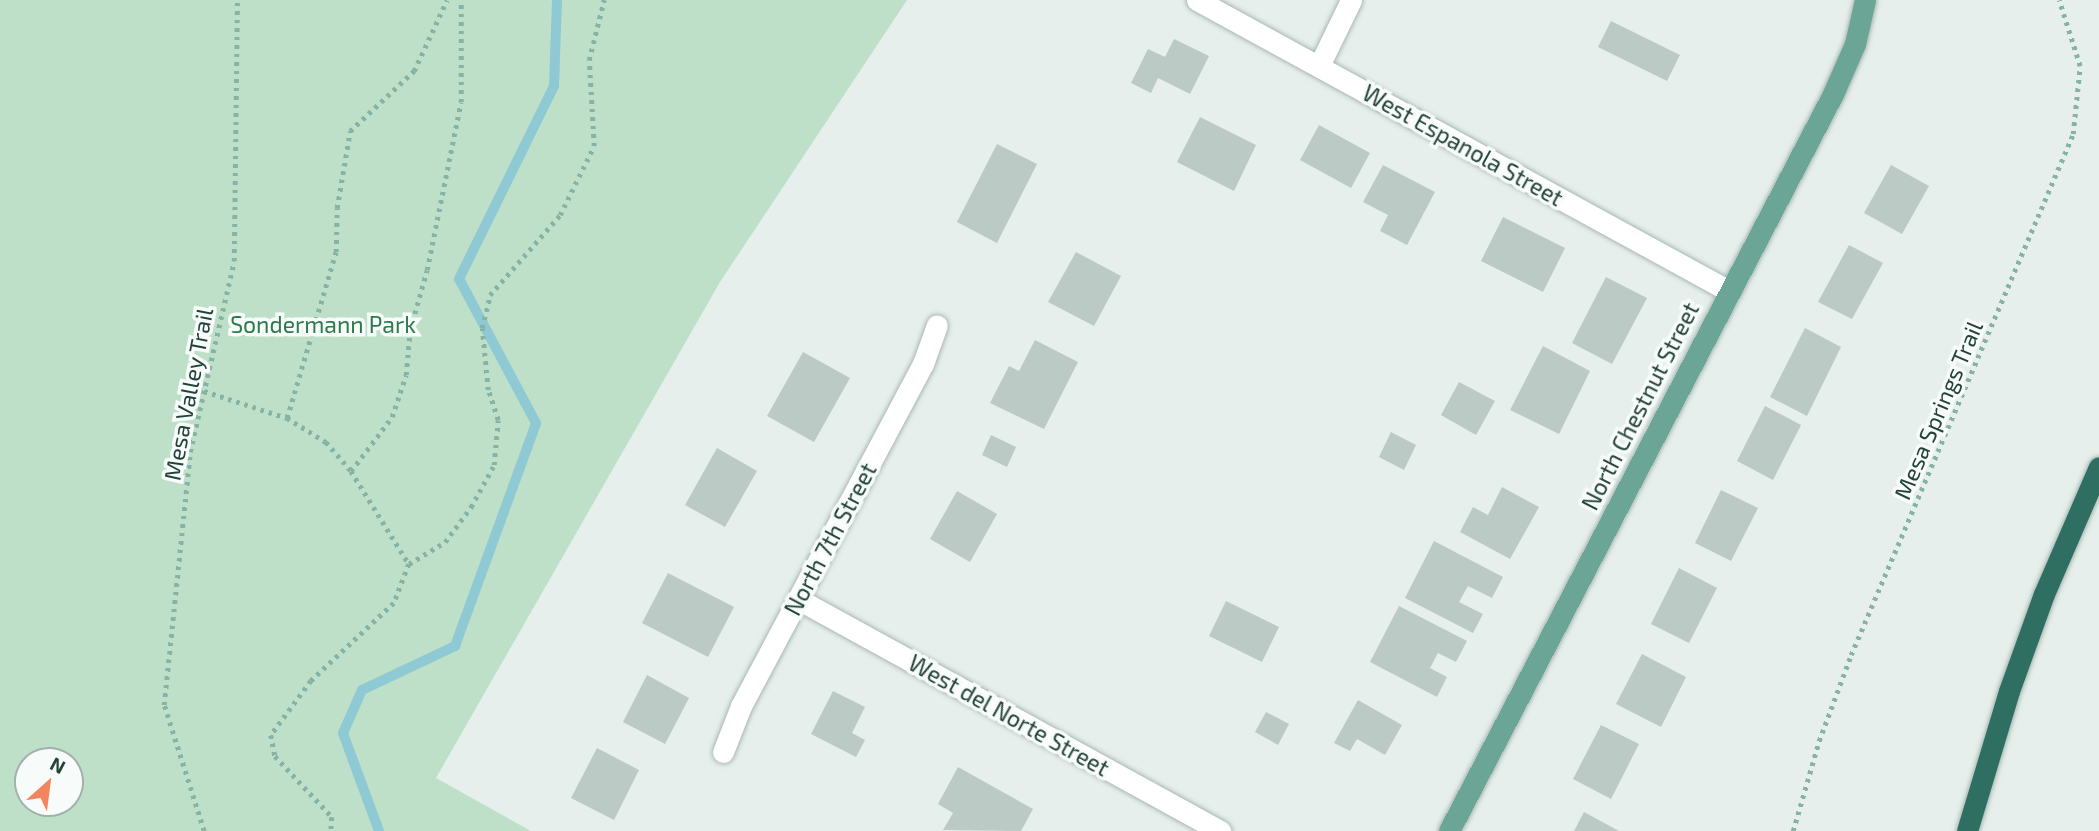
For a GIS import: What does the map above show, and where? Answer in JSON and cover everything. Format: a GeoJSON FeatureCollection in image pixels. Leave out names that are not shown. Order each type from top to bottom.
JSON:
{"type":"FeatureCollection","features":[{"type":"Feature","properties":{"kind":"highway"},"geometry":{"type":"LineString","coordinates":[[1968,831],[2040,606],[2099,467]]}},
{"type":"Feature","properties":{"kind":"main road","name":"North Chestnut Street"},"geometry":{"type":"LineString","coordinates":[[1449,831],[1833,94],[1855,44],[1865,0]]}},
{"type":"Feature","properties":{"kind":"street","name":"West Espanola Street"},"geometry":{"type":"LineString","coordinates":[[1197,0],[1729,291]]}},
{"type":"Feature","properties":{"kind":"street"},"geometry":{"type":"LineString","coordinates":[[1319,66],[1351,0]]}},
{"type":"Feature","properties":{"kind":"street","name":"North 7th Street"},"geometry":{"type":"LineString","coordinates":[[723,752],[741,706],[923,364],[937,325]]}},
{"type":"Feature","properties":{"kind":"street","name":"West del Norte Street"},"geometry":{"type":"LineString","coordinates":[[798,599],[1220,831]]}},
{"type":"Feature","properties":{"kind":"path","name":"Mesa Valley Trail"},"geometry":{"type":"LineString","coordinates":[[204,831],[164,705],[190,452],[234,261],[237,0]]}},
{"type":"Feature","properties":{"kind":"path"},"geometry":{"type":"LineString","coordinates":[[287,418],[336,252],[337,208],[350,131],[414,71],[447,0]]}},
{"type":"Feature","properties":{"kind":"path"},"geometry":{"type":"LineString","coordinates":[[351,471],[392,417],[405,375],[410,330],[427,270],[461,102],[461,0]]}},
{"type":"Feature","properties":{"kind":"path"},"geometry":{"type":"LineString","coordinates":[[331,831],[332,817],[275,756],[271,735],[311,681],[394,603],[409,564],[445,542],[471,507],[494,465],[498,420],[488,390],[483,323],[490,295],[560,215],[594,146],[589,60],[604,0]]}},
{"type":"Feature","properties":{"kind":"path","name":"Mesa Springs Trail"},"geometry":{"type":"LineString","coordinates":[[1793,831],[1819,741],[1851,655],[2073,134],[2080,66],[2059,0]]}},
{"type":"Feature","properties":{"kind":"path"},"geometry":{"type":"LineString","coordinates":[[204,391],[287,418],[326,442],[351,471],[409,564]]}},
{"type":"Feature","properties":{"kind":"green space","name":"Sondermann Park"},"geometry":{"type":"Polygon","coordinates":[[[0,0],[907,0],[720,282],[436,778],[531,831],[0,831],[0,0]]]}},
{"type":"Feature","properties":{"kind":"building"},"geometry":{"type":"Polygon","coordinates":[[[1611,21],[1680,55],[1667,81],[1598,47],[1611,21]]]}},
{"type":"Feature","properties":{"kind":"building"},"geometry":{"type":"Polygon","coordinates":[[[1174,39],[1209,56],[1190,94],[1158,78],[1151,93],[1131,83],[1148,49],[1165,57],[1174,39]]]}},
{"type":"Feature","properties":{"kind":"building"},"geometry":{"type":"Polygon","coordinates":[[[1200,117],[1256,145],[1234,191],[1177,162],[1200,117]]]}},
{"type":"Feature","properties":{"kind":"building"},"geometry":{"type":"Polygon","coordinates":[[[1319,125],[1370,153],[1351,188],[1300,160],[1319,125]]]}},
{"type":"Feature","properties":{"kind":"building"},"geometry":{"type":"Polygon","coordinates":[[[997,144],[1037,164],[997,243],[957,222],[997,144]]]}},
{"type":"Feature","properties":{"kind":"building"},"geometry":{"type":"Polygon","coordinates":[[[1383,165],[1435,192],[1407,245],[1380,231],[1388,215],[1363,202],[1383,165]]]}},
{"type":"Feature","properties":{"kind":"building"},"geometry":{"type":"Polygon","coordinates":[[[1891,165],[1929,186],[1902,234],[1864,213],[1891,165]]]}},
{"type":"Feature","properties":{"kind":"building"},"geometry":{"type":"Polygon","coordinates":[[[1503,217],[1565,248],[1543,292],[1481,261],[1503,217]]]}},
{"type":"Feature","properties":{"kind":"building"},"geometry":{"type":"Polygon","coordinates":[[[1849,245],[1883,263],[1852,319],[1818,302],[1849,245]]]}},
{"type":"Feature","properties":{"kind":"building"},"geometry":{"type":"Polygon","coordinates":[[[1076,252],[1121,276],[1094,326],[1048,302],[1076,252]]]}},
{"type":"Feature","properties":{"kind":"building"},"geometry":{"type":"Polygon","coordinates":[[[1606,277],[1647,298],[1612,364],[1572,343],[1606,277]]]}},
{"type":"Feature","properties":{"kind":"building"},"geometry":{"type":"Polygon","coordinates":[[[1805,328],[1841,347],[1807,416],[1770,397],[1805,328]]]}},
{"type":"Feature","properties":{"kind":"building"},"geometry":{"type":"Polygon","coordinates":[[[1035,340],[1078,362],[1044,429],[990,403],[1009,366],[1019,371],[1035,340]]]}},
{"type":"Feature","properties":{"kind":"building"},"geometry":{"type":"Polygon","coordinates":[[[1543,346],[1590,371],[1559,434],[1510,410],[1543,346]]]}},
{"type":"Feature","properties":{"kind":"building"},"geometry":{"type":"Polygon","coordinates":[[[803,352],[850,378],[814,442],[767,416],[803,352]]]}},
{"type":"Feature","properties":{"kind":"building"},"geometry":{"type":"Polygon","coordinates":[[[1459,382],[1495,401],[1476,435],[1441,415],[1459,382]]]}},
{"type":"Feature","properties":{"kind":"building"},"geometry":{"type":"Polygon","coordinates":[[[1765,406],[1801,425],[1773,480],[1737,461],[1765,406]]]}},
{"type":"Feature","properties":{"kind":"building"},"geometry":{"type":"Polygon","coordinates":[[[1391,432],[1416,445],[1404,470],[1379,457],[1391,432]]]}},
{"type":"Feature","properties":{"kind":"building"},"geometry":{"type":"Polygon","coordinates":[[[991,435],[1016,447],[1007,467],[982,455],[991,435]]]}},
{"type":"Feature","properties":{"kind":"building"},"geometry":{"type":"Polygon","coordinates":[[[717,448],[757,471],[725,527],[685,505],[717,448]]]}},
{"type":"Feature","properties":{"kind":"building"},"geometry":{"type":"Polygon","coordinates":[[[1502,487],[1539,507],[1510,559],[1460,532],[1473,507],[1488,515],[1502,487]]]}},
{"type":"Feature","properties":{"kind":"building"},"geometry":{"type":"Polygon","coordinates":[[[1721,490],[1758,508],[1731,561],[1695,543],[1721,490]]]}},
{"type":"Feature","properties":{"kind":"building"},"geometry":{"type":"Polygon","coordinates":[[[957,491],[997,514],[970,562],[930,539],[957,491]]]}},
{"type":"Feature","properties":{"kind":"building"},"geometry":{"type":"Polygon","coordinates":[[[1434,541],[1503,577],[1492,598],[1468,586],[1459,602],[1483,614],[1473,633],[1405,598],[1434,541]]]}},
{"type":"Feature","properties":{"kind":"building"},"geometry":{"type":"Polygon","coordinates":[[[1679,568],[1717,588],[1689,643],[1651,624],[1679,568]]]}},
{"type":"Feature","properties":{"kind":"building"},"geometry":{"type":"Polygon","coordinates":[[[668,573],[734,607],[708,657],[642,623],[668,573]]]}},
{"type":"Feature","properties":{"kind":"building"},"geometry":{"type":"Polygon","coordinates":[[[1226,601],[1279,627],[1262,662],[1209,636],[1226,601]]]}},
{"type":"Feature","properties":{"kind":"building"},"geometry":{"type":"Polygon","coordinates":[[[1399,606],[1467,641],[1456,662],[1438,653],[1430,668],[1447,677],[1437,697],[1370,662],[1399,606]]]}},
{"type":"Feature","properties":{"kind":"building"},"geometry":{"type":"Polygon","coordinates":[[[1642,654],[1686,677],[1661,727],[1616,704],[1642,654]]]}},
{"type":"Feature","properties":{"kind":"building"},"geometry":{"type":"Polygon","coordinates":[[[647,675],[689,698],[665,744],[623,722],[647,675]]]}},
{"type":"Feature","properties":{"kind":"building"},"geometry":{"type":"Polygon","coordinates":[[[833,691],[865,707],[852,733],[865,740],[856,757],[811,734],[833,691]]]}},
{"type":"Feature","properties":{"kind":"building"},"geometry":{"type":"Polygon","coordinates":[[[1358,700],[1402,725],[1385,755],[1357,739],[1350,751],[1334,743],[1358,700]]]}},
{"type":"Feature","properties":{"kind":"building"},"geometry":{"type":"Polygon","coordinates":[[[1266,712],[1289,724],[1278,745],[1255,732],[1266,712]]]}},
{"type":"Feature","properties":{"kind":"building"},"geometry":{"type":"Polygon","coordinates":[[[1601,725],[1639,744],[1611,799],[1573,779],[1601,725]]]}},
{"type":"Feature","properties":{"kind":"building"},"geometry":{"type":"Polygon","coordinates":[[[597,748],[639,770],[614,820],[571,798],[597,748]]]}},
{"type":"Feature","properties":{"kind":"building"},"geometry":{"type":"Polygon","coordinates":[[[958,767],[1033,809],[1021,831],[943,830],[953,813],[938,804],[958,767]]]}},
{"type":"Feature","properties":{"kind":"building"},"geometry":{"type":"Polygon","coordinates":[[[1584,812],[1619,831],[1574,831],[1584,812]]]}},
{"type":"Feature","properties":{"kind":"waterway"},"geometry":{"type":"LineString","coordinates":[[379,831],[343,733],[362,690],[455,646],[536,423],[459,279],[554,86],[557,0]]}}]}
